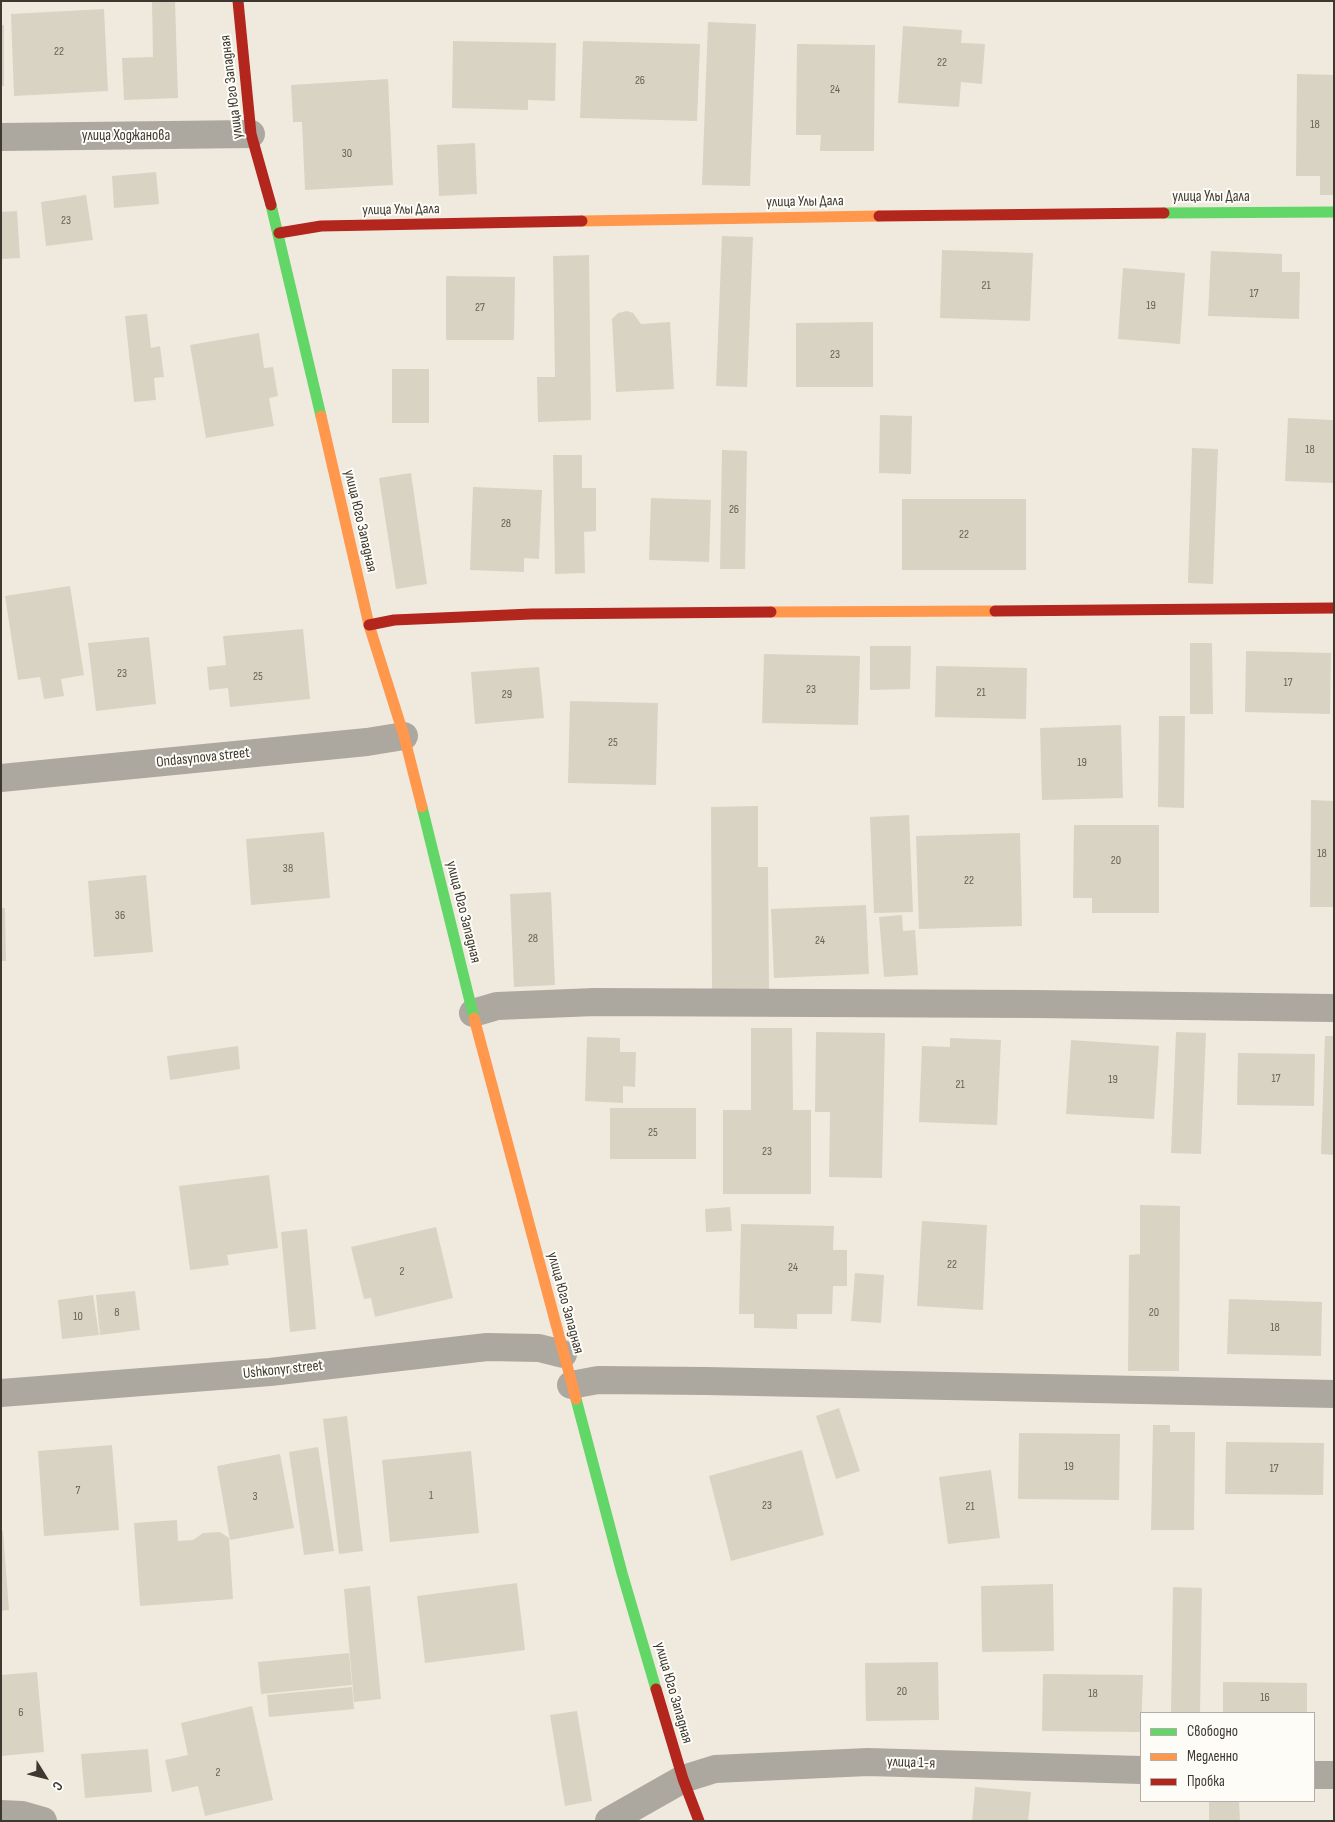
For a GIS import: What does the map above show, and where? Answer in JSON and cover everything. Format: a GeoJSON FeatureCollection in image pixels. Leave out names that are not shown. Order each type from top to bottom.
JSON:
{"type":"FeatureCollection","features":[{"type":"Feature","properties":{"kind":"street","name":"улица Юго Западная"},"geometry":{"type":"LineString","coordinates":[[238,1],[251,134],[278,233],[369,625],[404,736],[473,1013],[622,1573],[683,1780],[699,1821]]}},
{"type":"Feature","properties":{"kind":"street","name":"улица Ходжанова"},"geometry":{"type":"LineString","coordinates":[[1,137],[251,134]]}},
{"type":"Feature","properties":{"kind":"street","name":"улица Улы Дала"},"geometry":{"type":"LineString","coordinates":[[278,233],[321,226],[1018,213],[1334,212]]}},
{"type":"Feature","properties":{"kind":"street"},"geometry":{"type":"LineString","coordinates":[[369,625],[394,620],[531,614],[1334,608]]}},
{"type":"Feature","properties":{"kind":"street","name":"Ondasynova street"},"geometry":{"type":"LineString","coordinates":[[1,778],[367,742],[404,736]]}},
{"type":"Feature","properties":{"kind":"street"},"geometry":{"type":"LineString","coordinates":[[473,1013],[497,1006],[595,1002],[1034,1004],[1334,1008]]}},
{"type":"Feature","properties":{"kind":"street","name":"Ushkonyr street"},"geometry":{"type":"LineString","coordinates":[[1,1393],[270,1372],[486,1347],[539,1348],[563,1354]]}},
{"type":"Feature","properties":{"kind":"street"},"geometry":{"type":"LineString","coordinates":[[571,1385],[598,1380],[686,1381],[1334,1394]]}},
{"type":"Feature","properties":{"kind":"street","name":"улица 1-я"},"geometry":{"type":"LineString","coordinates":[[609,1821],[683,1780],[715,1769],[868,1762],[1140,1770]]}},
{"type":"Feature","properties":{"kind":"street"},"geometry":{"type":"LineString","coordinates":[[1315,1775],[1334,1775]]}},
{"type":"Feature","properties":{"kind":"street"},"geometry":{"type":"LineString","coordinates":[[1,1814],[22,1815],[43,1821]]}},
{"type":"Feature","properties":{"kind":"building"},"geometry":{"type":"Polygon","coordinates":[[[152,1],[175,1],[178,98],[124,100],[122,58],[153,57],[152,1]]]}},
{"type":"Feature","properties":{"kind":"building"},"geometry":{"type":"Polygon","coordinates":[[[104,9],[108,91],[14,96],[11,14],[104,9]]]}},
{"type":"Feature","properties":{"kind":"building"},"geometry":{"type":"Polygon","coordinates":[[[708,22],[756,24],[750,186],[702,185],[708,22]]]}},
{"type":"Feature","properties":{"kind":"building"},"geometry":{"type":"Polygon","coordinates":[[[1,25],[4,25],[4,86],[1,86],[1,25]]]}},
{"type":"Feature","properties":{"kind":"building"},"geometry":{"type":"Polygon","coordinates":[[[903,26],[962,30],[961,43],[985,44],[982,84],[961,82],[959,107],[898,103],[903,26]]]}},
{"type":"Feature","properties":{"kind":"building"},"geometry":{"type":"Polygon","coordinates":[[[453,41],[556,43],[555,101],[528,100],[528,110],[452,108],[453,41]]]}},
{"type":"Feature","properties":{"kind":"building"},"geometry":{"type":"Polygon","coordinates":[[[583,41],[700,44],[697,121],[580,118],[583,41]]]}},
{"type":"Feature","properties":{"kind":"building"},"geometry":{"type":"Polygon","coordinates":[[[797,44],[875,45],[874,151],[820,151],[821,135],[796,135],[797,44]]]}},
{"type":"Feature","properties":{"kind":"building"},"geometry":{"type":"Polygon","coordinates":[[[1297,74],[1334,75],[1334,195],[1320,195],[1320,176],[1296,176],[1297,74]]]}},
{"type":"Feature","properties":{"kind":"building"},"geometry":{"type":"Polygon","coordinates":[[[388,79],[393,185],[305,190],[302,122],[293,122],[291,85],[388,79]]]}},
{"type":"Feature","properties":{"kind":"building"},"geometry":{"type":"Polygon","coordinates":[[[475,143],[477,194],[439,196],[437,145],[475,143]]]}},
{"type":"Feature","properties":{"kind":"building"},"geometry":{"type":"Polygon","coordinates":[[[156,172],[159,204],[114,208],[112,176],[156,172]]]}},
{"type":"Feature","properties":{"kind":"building"},"geometry":{"type":"Polygon","coordinates":[[[86,195],[93,240],[46,246],[41,202],[86,195]]]}},
{"type":"Feature","properties":{"kind":"building"},"geometry":{"type":"Polygon","coordinates":[[[17,211],[20,258],[1,259],[1,212],[17,211]]]}},
{"type":"Feature","properties":{"kind":"building"},"geometry":{"type":"Polygon","coordinates":[[[722,236],[753,237],[747,387],[716,386],[722,236]]]}},
{"type":"Feature","properties":{"kind":"building"},"geometry":{"type":"Polygon","coordinates":[[[942,250],[1033,253],[1030,321],[940,318],[942,250]]]}},
{"type":"Feature","properties":{"kind":"building"},"geometry":{"type":"Polygon","coordinates":[[[1211,251],[1282,254],[1282,272],[1300,272],[1299,319],[1208,316],[1211,251]]]}},
{"type":"Feature","properties":{"kind":"building"},"geometry":{"type":"Polygon","coordinates":[[[589,255],[591,420],[538,422],[537,377],[555,377],[553,256],[589,255]]]}},
{"type":"Feature","properties":{"kind":"building"},"geometry":{"type":"Polygon","coordinates":[[[1123,268],[1185,273],[1180,344],[1118,339],[1123,268]]]}},
{"type":"Feature","properties":{"kind":"building"},"geometry":{"type":"Polygon","coordinates":[[[446,276],[515,277],[514,340],[446,340],[446,276]]]}},
{"type":"Feature","properties":{"kind":"building"},"geometry":{"type":"Polygon","coordinates":[[[627,311],[633,313],[641,324],[670,322],[674,389],[616,392],[612,319],[618,313],[627,311]]]}},
{"type":"Feature","properties":{"kind":"building"},"geometry":{"type":"Polygon","coordinates":[[[147,314],[151,348],[160,346],[164,377],[154,378],[156,400],[134,402],[125,316],[147,314]]]}},
{"type":"Feature","properties":{"kind":"building"},"geometry":{"type":"Polygon","coordinates":[[[873,322],[873,387],[796,387],[796,323],[873,322]]]}},
{"type":"Feature","properties":{"kind":"building"},"geometry":{"type":"Polygon","coordinates":[[[259,333],[264,368],[273,367],[278,396],[269,398],[274,426],[206,438],[190,345],[259,333]]]}},
{"type":"Feature","properties":{"kind":"building"},"geometry":{"type":"Polygon","coordinates":[[[392,369],[429,369],[429,423],[392,423],[392,369]]]}},
{"type":"Feature","properties":{"kind":"building"},"geometry":{"type":"Polygon","coordinates":[[[880,415],[912,416],[911,474],[879,473],[880,415]]]}},
{"type":"Feature","properties":{"kind":"building"},"geometry":{"type":"Polygon","coordinates":[[[1288,418],[1334,420],[1334,483],[1285,481],[1288,418]]]}},
{"type":"Feature","properties":{"kind":"building"},"geometry":{"type":"Polygon","coordinates":[[[1192,448],[1218,449],[1213,584],[1188,583],[1192,448]]]}},
{"type":"Feature","properties":{"kind":"building"},"geometry":{"type":"Polygon","coordinates":[[[722,450],[747,451],[745,569],[720,569],[722,450]]]}},
{"type":"Feature","properties":{"kind":"building"},"geometry":{"type":"Polygon","coordinates":[[[553,455],[582,455],[582,488],[596,488],[596,531],[584,532],[585,573],[555,574],[553,455]]]}},
{"type":"Feature","properties":{"kind":"building"},"geometry":{"type":"Polygon","coordinates":[[[411,473],[427,584],[396,589],[379,478],[411,473]]]}},
{"type":"Feature","properties":{"kind":"building"},"geometry":{"type":"Polygon","coordinates":[[[473,487],[542,490],[539,559],[524,558],[524,572],[470,570],[473,487]]]}},
{"type":"Feature","properties":{"kind":"building"},"geometry":{"type":"Polygon","coordinates":[[[651,498],[711,500],[709,562],[649,560],[651,498]]]}},
{"type":"Feature","properties":{"kind":"building"},"geometry":{"type":"Polygon","coordinates":[[[902,499],[1026,499],[1026,570],[902,570],[902,499]]]}},
{"type":"Feature","properties":{"kind":"building"},"geometry":{"type":"Polygon","coordinates":[[[70,586],[84,675],[61,679],[64,696],[44,699],[40,677],[18,680],[5,596],[70,586]]]}},
{"type":"Feature","properties":{"kind":"building"},"geometry":{"type":"Polygon","coordinates":[[[303,629],[310,699],[230,707],[228,688],[209,690],[207,667],[226,665],[223,636],[303,629]]]}},
{"type":"Feature","properties":{"kind":"building"},"geometry":{"type":"Polygon","coordinates":[[[149,637],[156,704],[96,711],[88,643],[149,637]]]}},
{"type":"Feature","properties":{"kind":"building"},"geometry":{"type":"Polygon","coordinates":[[[1190,643],[1212,643],[1213,714],[1190,714],[1190,643]]]}},
{"type":"Feature","properties":{"kind":"building"},"geometry":{"type":"Polygon","coordinates":[[[870,646],[911,646],[910,689],[870,690],[870,646]]]}},
{"type":"Feature","properties":{"kind":"building"},"geometry":{"type":"Polygon","coordinates":[[[1246,651],[1331,653],[1330,714],[1245,712],[1246,651]]]}},
{"type":"Feature","properties":{"kind":"building"},"geometry":{"type":"Polygon","coordinates":[[[764,654],[860,656],[858,725],[762,723],[764,654]]]}},
{"type":"Feature","properties":{"kind":"building"},"geometry":{"type":"Polygon","coordinates":[[[936,666],[1027,668],[1026,719],[935,717],[936,666]]]}},
{"type":"Feature","properties":{"kind":"building"},"geometry":{"type":"Polygon","coordinates":[[[539,667],[544,718],[475,724],[471,672],[539,667]]]}},
{"type":"Feature","properties":{"kind":"building"},"geometry":{"type":"Polygon","coordinates":[[[570,701],[658,703],[656,785],[568,783],[570,701]]]}},
{"type":"Feature","properties":{"kind":"building"},"geometry":{"type":"Polygon","coordinates":[[[1159,716],[1185,716],[1184,808],[1158,807],[1159,716]]]}},
{"type":"Feature","properties":{"kind":"building"},"geometry":{"type":"Polygon","coordinates":[[[1121,725],[1123,798],[1042,800],[1040,728],[1121,725]]]}},
{"type":"Feature","properties":{"kind":"building"},"geometry":{"type":"Polygon","coordinates":[[[1311,800],[1334,801],[1334,907],[1310,907],[1311,800]]]}},
{"type":"Feature","properties":{"kind":"building"},"geometry":{"type":"Polygon","coordinates":[[[758,806],[758,867],[768,867],[769,989],[712,989],[711,807],[758,806]]]}},
{"type":"Feature","properties":{"kind":"building"},"geometry":{"type":"Polygon","coordinates":[[[909,815],[913,912],[874,913],[870,817],[909,815]]]}},
{"type":"Feature","properties":{"kind":"building"},"geometry":{"type":"Polygon","coordinates":[[[1074,825],[1159,825],[1159,913],[1092,913],[1092,898],[1073,898],[1074,825]]]}},
{"type":"Feature","properties":{"kind":"building"},"geometry":{"type":"Polygon","coordinates":[[[324,832],[330,898],[251,905],[246,839],[324,832]]]}},
{"type":"Feature","properties":{"kind":"building"},"geometry":{"type":"Polygon","coordinates":[[[1020,833],[1022,926],[919,929],[916,836],[1020,833]]]}},
{"type":"Feature","properties":{"kind":"building"},"geometry":{"type":"Polygon","coordinates":[[[146,875],[153,952],[94,957],[88,881],[146,875]]]}},
{"type":"Feature","properties":{"kind":"building"},"geometry":{"type":"Polygon","coordinates":[[[551,892],[555,985],[514,987],[510,894],[551,892]]]}},
{"type":"Feature","properties":{"kind":"building"},"geometry":{"type":"Polygon","coordinates":[[[866,905],[869,974],[774,978],[771,909],[866,905]]]}},
{"type":"Feature","properties":{"kind":"building"},"geometry":{"type":"Polygon","coordinates":[[[1,908],[5,908],[6,961],[1,961],[1,908]]]}},
{"type":"Feature","properties":{"kind":"building"},"geometry":{"type":"Polygon","coordinates":[[[902,915],[903,931],[915,930],[918,975],[884,977],[879,917],[902,915]]]}},
{"type":"Feature","properties":{"kind":"building"},"geometry":{"type":"Polygon","coordinates":[[[751,1028],[792,1028],[793,1110],[811,1110],[811,1194],[723,1194],[723,1110],[751,1110],[751,1028]]]}},
{"type":"Feature","properties":{"kind":"building"},"geometry":{"type":"Polygon","coordinates":[[[816,1032],[885,1033],[882,1178],[829,1177],[830,1112],[815,1112],[816,1032]]]}},
{"type":"Feature","properties":{"kind":"building"},"geometry":{"type":"Polygon","coordinates":[[[1176,1032],[1206,1033],[1201,1154],[1171,1153],[1176,1032]]]}},
{"type":"Feature","properties":{"kind":"building"},"geometry":{"type":"Polygon","coordinates":[[[1325,1036],[1334,1036],[1334,1155],[1321,1154],[1325,1036]]]}},
{"type":"Feature","properties":{"kind":"building"},"geometry":{"type":"Polygon","coordinates":[[[587,1037],[620,1038],[620,1052],[636,1052],[635,1087],[623,1086],[623,1103],[585,1101],[587,1037]]]}},
{"type":"Feature","properties":{"kind":"building"},"geometry":{"type":"Polygon","coordinates":[[[950,1038],[1001,1040],[997,1125],[919,1122],[922,1046],[950,1047],[950,1038]]]}},
{"type":"Feature","properties":{"kind":"building"},"geometry":{"type":"Polygon","coordinates":[[[1071,1040],[1159,1046],[1154,1119],[1066,1114],[1071,1040]]]}},
{"type":"Feature","properties":{"kind":"building"},"geometry":{"type":"Polygon","coordinates":[[[238,1046],[240,1069],[170,1080],[167,1056],[238,1046]]]}},
{"type":"Feature","properties":{"kind":"building"},"geometry":{"type":"Polygon","coordinates":[[[1238,1053],[1315,1054],[1314,1106],[1237,1105],[1238,1053]]]}},
{"type":"Feature","properties":{"kind":"building"},"geometry":{"type":"Polygon","coordinates":[[[610,1108],[696,1108],[696,1159],[610,1159],[610,1108]]]}},
{"type":"Feature","properties":{"kind":"building"},"geometry":{"type":"Polygon","coordinates":[[[269,1175],[278,1248],[227,1255],[229,1265],[190,1270],[179,1186],[269,1175]]]}},
{"type":"Feature","properties":{"kind":"building"},"geometry":{"type":"Polygon","coordinates":[[[1140,1205],[1180,1206],[1179,1371],[1128,1371],[1129,1255],[1140,1254],[1140,1205]]]}},
{"type":"Feature","properties":{"kind":"building"},"geometry":{"type":"Polygon","coordinates":[[[730,1207],[732,1231],[706,1232],[705,1209],[730,1207]]]}},
{"type":"Feature","properties":{"kind":"building"},"geometry":{"type":"Polygon","coordinates":[[[922,1221],[987,1225],[983,1310],[917,1306],[922,1221]]]}},
{"type":"Feature","properties":{"kind":"building"},"geometry":{"type":"Polygon","coordinates":[[[741,1224],[834,1226],[833,1250],[847,1250],[847,1286],[833,1286],[832,1314],[797,1314],[797,1329],[754,1328],[754,1314],[739,1314],[741,1224]]]}},
{"type":"Feature","properties":{"kind":"building"},"geometry":{"type":"Polygon","coordinates":[[[436,1227],[453,1298],[375,1317],[371,1298],[364,1299],[351,1247],[436,1227]]]}},
{"type":"Feature","properties":{"kind":"building"},"geometry":{"type":"Polygon","coordinates":[[[307,1229],[316,1329],[290,1332],[281,1232],[307,1229]]]}},
{"type":"Feature","properties":{"kind":"building"},"geometry":{"type":"Polygon","coordinates":[[[855,1273],[884,1275],[881,1323],[851,1321],[855,1273]]]}},
{"type":"Feature","properties":{"kind":"building"},"geometry":{"type":"Polygon","coordinates":[[[135,1291],[140,1330],[100,1335],[96,1295],[135,1291]]]}},
{"type":"Feature","properties":{"kind":"building"},"geometry":{"type":"Polygon","coordinates":[[[93,1295],[99,1335],[62,1339],[58,1300],[93,1295]]]}},
{"type":"Feature","properties":{"kind":"building"},"geometry":{"type":"Polygon","coordinates":[[[1229,1299],[1322,1302],[1321,1356],[1227,1354],[1229,1299]]]}},
{"type":"Feature","properties":{"kind":"building"},"geometry":{"type":"Polygon","coordinates":[[[839,1408],[860,1471],[836,1479],[816,1416],[839,1408]]]}},
{"type":"Feature","properties":{"kind":"building"},"geometry":{"type":"Polygon","coordinates":[[[347,1416],[363,1551],[339,1554],[323,1419],[347,1416]]]}},
{"type":"Feature","properties":{"kind":"building"},"geometry":{"type":"Polygon","coordinates":[[[1153,1425],[1170,1425],[1170,1432],[1195,1432],[1194,1530],[1151,1530],[1153,1425]]]}},
{"type":"Feature","properties":{"kind":"building"},"geometry":{"type":"Polygon","coordinates":[[[1019,1433],[1120,1434],[1119,1500],[1018,1499],[1019,1433]]]}},
{"type":"Feature","properties":{"kind":"building"},"geometry":{"type":"Polygon","coordinates":[[[1226,1442],[1324,1443],[1323,1495],[1225,1494],[1226,1442]]]}},
{"type":"Feature","properties":{"kind":"building"},"geometry":{"type":"Polygon","coordinates":[[[112,1445],[119,1530],[44,1536],[38,1451],[112,1445]]]}},
{"type":"Feature","properties":{"kind":"building"},"geometry":{"type":"Polygon","coordinates":[[[318,1447],[334,1551],[304,1555],[289,1452],[318,1447]]]}},
{"type":"Feature","properties":{"kind":"building"},"geometry":{"type":"Polygon","coordinates":[[[802,1450],[824,1535],[731,1561],[709,1476],[802,1450]]]}},
{"type":"Feature","properties":{"kind":"building"},"geometry":{"type":"Polygon","coordinates":[[[471,1451],[479,1533],[390,1542],[382,1460],[471,1451]]]}},
{"type":"Feature","properties":{"kind":"building"},"geometry":{"type":"Polygon","coordinates":[[[280,1454],[294,1528],[230,1540],[217,1466],[280,1454]]]}},
{"type":"Feature","properties":{"kind":"building"},"geometry":{"type":"Polygon","coordinates":[[[991,1470],[1000,1538],[948,1544],[939,1477],[991,1470]]]}},
{"type":"Feature","properties":{"kind":"building"},"geometry":{"type":"Polygon","coordinates":[[[177,1520],[178,1541],[193,1540],[203,1533],[220,1532],[229,1538],[233,1599],[140,1606],[134,1523],[177,1520]]]}},
{"type":"Feature","properties":{"kind":"building"},"geometry":{"type":"Polygon","coordinates":[[[1,1531],[3,1531],[9,1610],[1,1611],[1,1531]]]}},
{"type":"Feature","properties":{"kind":"building"},"geometry":{"type":"Polygon","coordinates":[[[517,1583],[525,1650],[425,1663],[417,1596],[517,1583]]]}},
{"type":"Feature","properties":{"kind":"building"},"geometry":{"type":"Polygon","coordinates":[[[1053,1584],[1054,1651],[982,1652],[981,1586],[1053,1584]]]}},
{"type":"Feature","properties":{"kind":"building"},"geometry":{"type":"Polygon","coordinates":[[[370,1586],[381,1699],[354,1702],[344,1589],[370,1586]]]}},
{"type":"Feature","properties":{"kind":"building"},"geometry":{"type":"Polygon","coordinates":[[[1173,1587],[1202,1588],[1200,1712],[1171,1712],[1173,1587]]]}},
{"type":"Feature","properties":{"kind":"building"},"geometry":{"type":"Polygon","coordinates":[[[349,1653],[352,1685],[261,1694],[258,1662],[349,1653]]]}},
{"type":"Feature","properties":{"kind":"building"},"geometry":{"type":"Polygon","coordinates":[[[938,1662],[939,1720],[866,1721],[865,1663],[938,1662]]]}},
{"type":"Feature","properties":{"kind":"building"},"geometry":{"type":"Polygon","coordinates":[[[37,1672],[44,1752],[1,1756],[1,1675],[37,1672]]]}},
{"type":"Feature","properties":{"kind":"building"},"geometry":{"type":"Polygon","coordinates":[[[1043,1674],[1143,1675],[1140,1732],[1042,1731],[1043,1674]]]}},
{"type":"Feature","properties":{"kind":"building"},"geometry":{"type":"Polygon","coordinates":[[[1223,1682],[1307,1683],[1307,1712],[1223,1712],[1223,1682]]]}},
{"type":"Feature","properties":{"kind":"building"},"geometry":{"type":"Polygon","coordinates":[[[352,1687],[354,1709],[269,1717],[267,1695],[352,1687]]]}},
{"type":"Feature","properties":{"kind":"building"},"geometry":{"type":"Polygon","coordinates":[[[252,1706],[273,1800],[205,1816],[198,1786],[172,1792],[165,1760],[188,1755],[181,1723],[252,1706]]]}},
{"type":"Feature","properties":{"kind":"building"},"geometry":{"type":"Polygon","coordinates":[[[577,1711],[592,1801],[565,1806],[550,1715],[577,1711]]]}},
{"type":"Feature","properties":{"kind":"building"},"geometry":{"type":"Polygon","coordinates":[[[148,1749],[152,1792],[85,1798],[81,1754],[148,1749]]]}},
{"type":"Feature","properties":{"kind":"building"},"geometry":{"type":"Polygon","coordinates":[[[975,1787],[1031,1792],[1028,1821],[972,1821],[975,1787]]]}},
{"type":"Feature","properties":{"kind":"building"},"geometry":{"type":"Polygon","coordinates":[[[1209,1802],[1239,1802],[1240,1821],[1209,1821],[1209,1802]]]}},
{"type":"Feature","properties":{"kind":"traffic: fast"},"geometry":{"type":"LineString","coordinates":[[271,205],[321,416]]}},
{"type":"Feature","properties":{"kind":"traffic: fast"},"geometry":{"type":"LineString","coordinates":[[1164,213],[1334,212]]}},
{"type":"Feature","properties":{"kind":"traffic: fast"},"geometry":{"type":"LineString","coordinates":[[422,807],[474,1018]]}},
{"type":"Feature","properties":{"kind":"traffic: fast"},"geometry":{"type":"LineString","coordinates":[[576,1399],[622,1573],[656,1689]]}},
{"type":"Feature","properties":{"kind":"traffic: slow"},"geometry":{"type":"LineString","coordinates":[[582,221],[879,216]]}},
{"type":"Feature","properties":{"kind":"traffic: slow"},"geometry":{"type":"LineString","coordinates":[[321,416],[369,625],[404,736],[422,807]]}},
{"type":"Feature","properties":{"kind":"traffic: slow"},"geometry":{"type":"LineString","coordinates":[[771,612],[995,611]]}},
{"type":"Feature","properties":{"kind":"traffic: slow"},"geometry":{"type":"LineString","coordinates":[[474,1018],[576,1399]]}},
{"type":"Feature","properties":{"kind":"traffic: jam"},"geometry":{"type":"LineString","coordinates":[[238,1],[251,134],[271,205]]}},
{"type":"Feature","properties":{"kind":"traffic: jam"},"geometry":{"type":"LineString","coordinates":[[879,216],[1164,213]]}},
{"type":"Feature","properties":{"kind":"traffic: jam"},"geometry":{"type":"LineString","coordinates":[[279,233],[321,226],[582,221]]}},
{"type":"Feature","properties":{"kind":"traffic: jam"},"geometry":{"type":"LineString","coordinates":[[995,611],[1334,608]]}},
{"type":"Feature","properties":{"kind":"traffic: jam"},"geometry":{"type":"LineString","coordinates":[[369,625],[394,620],[531,614],[771,612]]}},
{"type":"Feature","properties":{"kind":"traffic: jam"},"geometry":{"type":"LineString","coordinates":[[656,1689],[683,1779],[699,1821]]}}]}
